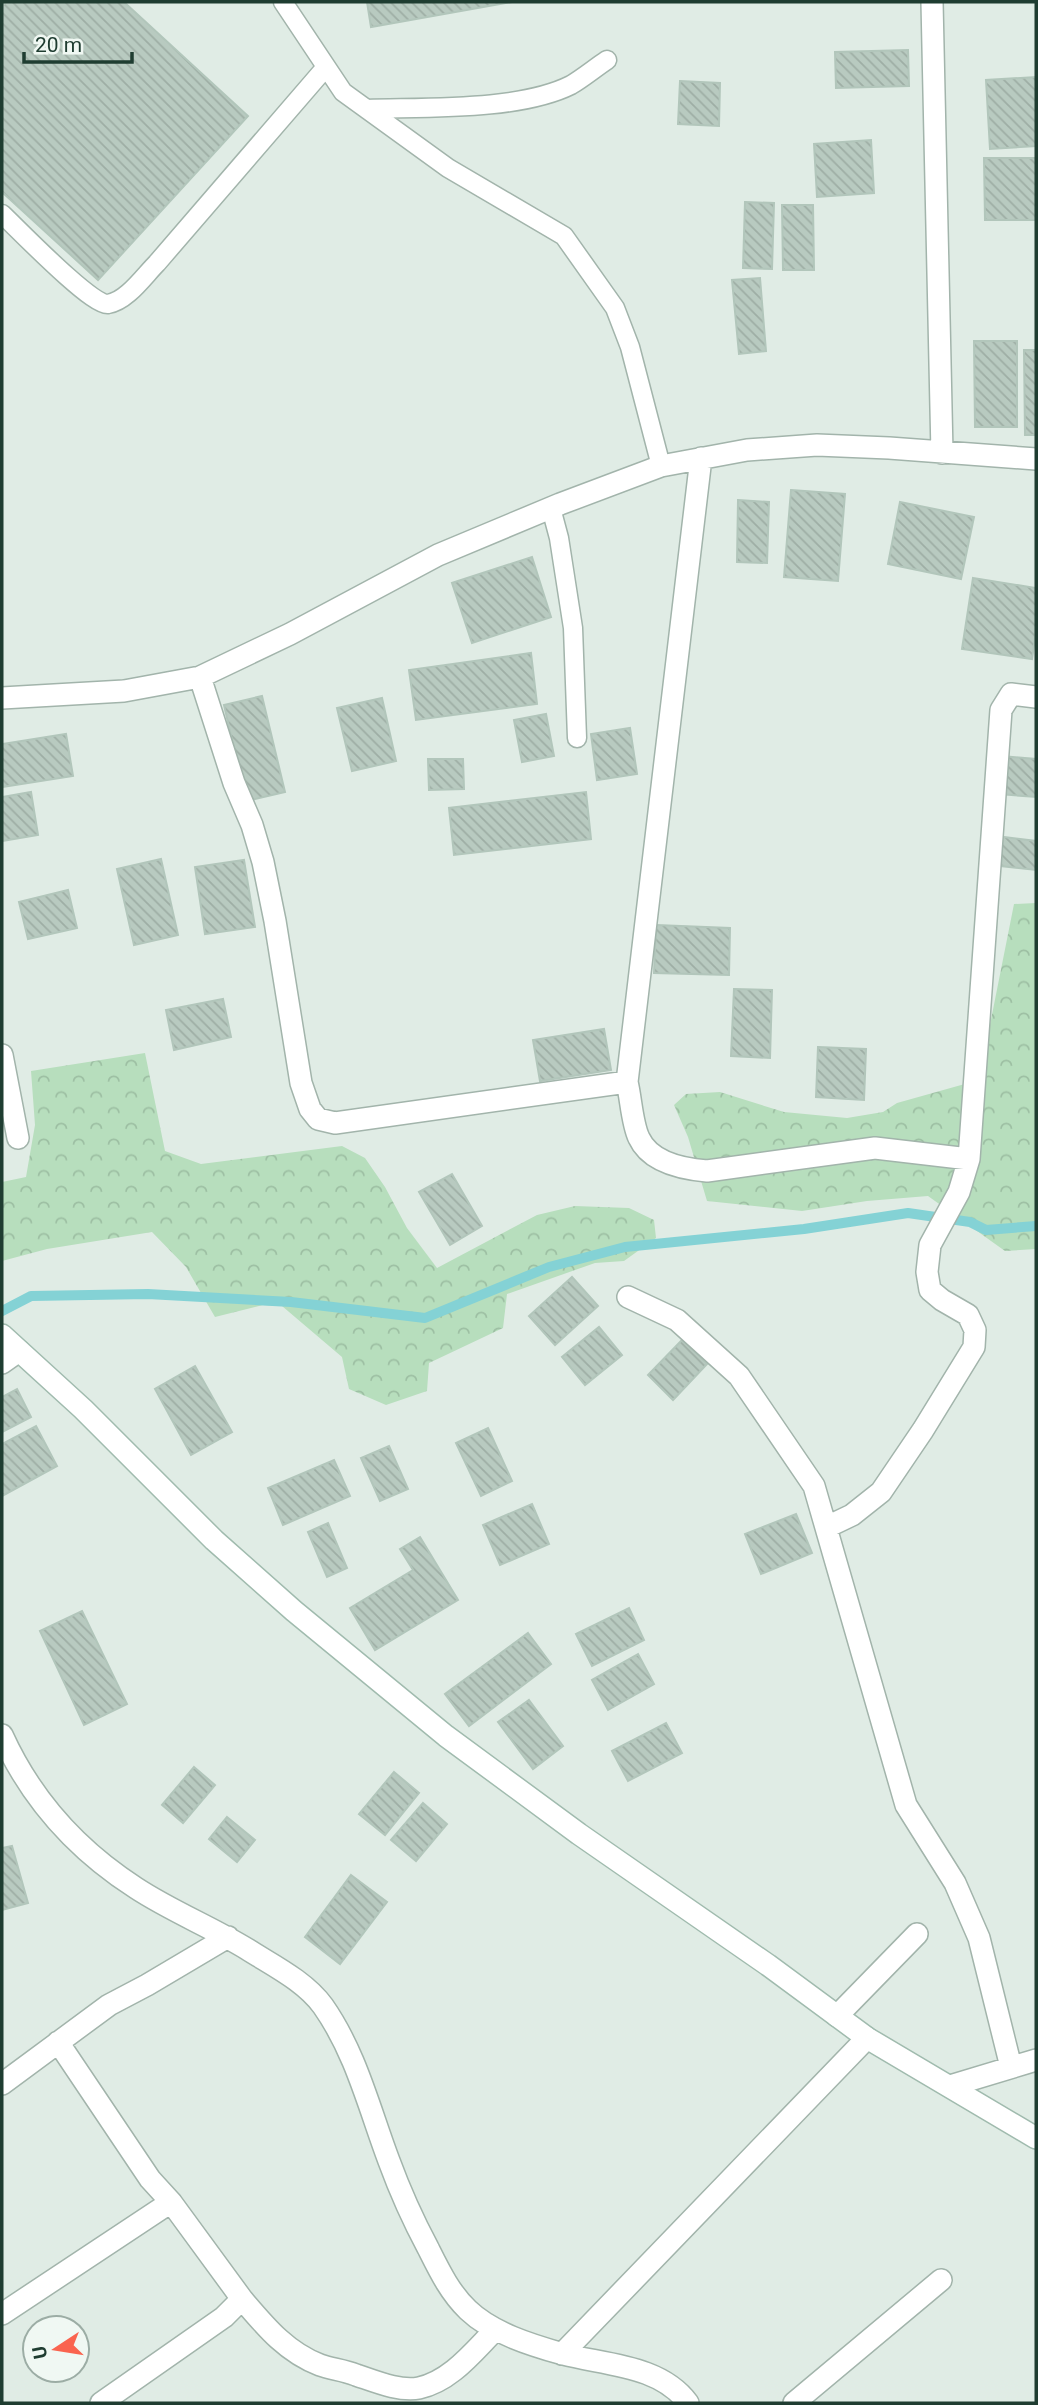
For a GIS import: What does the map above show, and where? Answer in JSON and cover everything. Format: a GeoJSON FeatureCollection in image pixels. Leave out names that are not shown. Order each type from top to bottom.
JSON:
{"type":"FeatureCollection","features":[{"type":"Feature","properties":{"kind":"street"},"geometry":{"type":"LineString","coordinates":[[932,2],[942,453]]}},
{"type":"Feature","properties":{"kind":"street"},"geometry":{"type":"LineString","coordinates":[[2,698],[124,691],[200,677],[290,634],[438,555],[661,466],[747,450],[817,445],[1036,459]]}},
{"type":"Feature","properties":{"kind":"street"},"geometry":{"type":"LineString","coordinates":[[701,458],[627,1082],[639,1138],[650,1152],[683,1169],[707,1171],[875,1148],[969,1159]]}},
{"type":"Feature","properties":{"kind":"street"},"geometry":{"type":"LineString","coordinates":[[200,677],[263,862],[301,1083],[310,1109],[318,1119],[335,1123],[627,1082]]}},
{"type":"Feature","properties":{"kind":"street"},"geometry":{"type":"LineString","coordinates":[[827,1527],[852,1515],[881,1492],[974,1347],[975,1330],[968,1315],[930,1290],[927,1272],[930,1245],[959,1192],[969,1159],[1001,710],[1011,694],[1036,696]]}},
{"type":"Feature","properties":{"kind":"street"},"geometry":{"type":"LineString","coordinates":[[2,1055],[18,1138]]}},
{"type":"Feature","properties":{"kind":"street"},"geometry":{"type":"LineString","coordinates":[[628,1297],[677,1320],[739,1376],[814,1486],[906,1805],[955,1882],[979,1938],[1011,2067]]}},
{"type":"Feature","properties":{"kind":"street"},"geometry":{"type":"LineString","coordinates":[[2,1335],[10,1357],[83,1409],[214,1540],[293,1611],[415,1711],[525,1795],[867,2038],[1036,2138]]}},
{"type":"Feature","properties":{"kind":"street"},"geometry":{"type":"LineString","coordinates":[[2,1735],[32,1791],[89,1854],[136,1888],[228,1937],[290,1976],[321,2003],[344,2039],[410,2214],[436,2265],[468,2311],[495,2330],[562,2354],[620,2366],[659,2378],[688,2403]]}},
{"type":"Feature","properties":{"kind":"street"},"geometry":{"type":"LineString","coordinates":[[837,2016],[917,1934]]}},
{"type":"Feature","properties":{"kind":"street"},"geometry":{"type":"LineString","coordinates":[[2,2084],[108,2005],[228,1937]]}},
{"type":"Feature","properties":{"kind":"street"},"geometry":{"type":"LineString","coordinates":[[562,2354],[867,2038]]}},
{"type":"Feature","properties":{"kind":"street"},"geometry":{"type":"LineString","coordinates":[[58,2042],[150,2179],[242,2299],[272,2334],[297,2355],[383,2385],[418,2389],[449,2375],[495,2330]]}},
{"type":"Feature","properties":{"kind":"street"},"geometry":{"type":"LineString","coordinates":[[950,2086],[1036,2060]]}},
{"type":"Feature","properties":{"kind":"street"},"geometry":{"type":"LineString","coordinates":[[2,2314],[171,2203]]}},
{"type":"Feature","properties":{"kind":"street"},"geometry":{"type":"LineString","coordinates":[[794,2403],[941,2280]]}},
{"type":"Feature","properties":{"kind":"street"},"geometry":{"type":"LineString","coordinates":[[101,2403],[224,2317],[242,2299]]}},
{"type":"Feature","properties":{"kind":"lane"},"geometry":{"type":"LineString","coordinates":[[283,2],[343,92],[448,168],[564,236],[615,308],[630,347],[661,466]]}},
{"type":"Feature","properties":{"kind":"lane"},"geometry":{"type":"LineString","coordinates":[[367,109],[457,107],[522,100],[570,85],[607,60]]}},
{"type":"Feature","properties":{"kind":"lane"},"geometry":{"type":"LineString","coordinates":[[2,214],[71,280],[100,303],[106,305],[113,302],[129,292],[157,263],[326,67]]}},
{"type":"Feature","properties":{"kind":"lane"},"geometry":{"type":"LineString","coordinates":[[551,508],[559,538],[573,628],[577,738]]}},
{"type":"Feature","properties":{"kind":"green space"},"geometry":{"type":"Polygon","coordinates":[[[1036,903],[1036,1249],[1005,1251],[928,1196],[867,1201],[802,1211],[707,1201],[688,1137],[674,1105],[686,1094],[720,1092],[784,1112],[847,1118],[883,1112],[897,1103],[979,1080],[1014,904],[1036,903]]]}},
{"type":"Feature","properties":{"kind":"green space"},"geometry":{"type":"Polygon","coordinates":[[[145,1053],[165,1151],[201,1164],[342,1146],[365,1158],[385,1187],[407,1228],[437,1268],[537,1215],[575,1206],[629,1208],[654,1220],[656,1238],[624,1261],[595,1263],[507,1294],[503,1328],[429,1363],[427,1391],[386,1405],[349,1389],[342,1357],[282,1306],[263,1305],[215,1317],[186,1267],[152,1232],[47,1249],[2,1261],[2,1182],[26,1177],[35,1125],[31,1071],[145,1053]]]}},
{"type":"Feature","properties":{"kind":"building"},"geometry":{"type":"Polygon","coordinates":[[[2,2],[124,2],[248,116],[98,280],[2,192],[2,2]]]}},
{"type":"Feature","properties":{"kind":"building"},"geometry":{"type":"Polygon","coordinates":[[[367,2],[512,2],[371,27],[367,2]]]}},
{"type":"Feature","properties":{"kind":"building"},"geometry":{"type":"Polygon","coordinates":[[[908,50],[909,86],[836,88],[835,52],[908,50]]]}},
{"type":"Feature","properties":{"kind":"building"},"geometry":{"type":"Polygon","coordinates":[[[1036,77],[1036,146],[990,149],[986,80],[1036,77]]]}},
{"type":"Feature","properties":{"kind":"building"},"geometry":{"type":"Polygon","coordinates":[[[680,81],[720,83],[719,126],[678,124],[680,81]]]}},
{"type":"Feature","properties":{"kind":"building"},"geometry":{"type":"Polygon","coordinates":[[[871,140],[874,193],[817,197],[814,144],[871,140]]]}},
{"type":"Feature","properties":{"kind":"building"},"geometry":{"type":"Polygon","coordinates":[[[984,158],[1036,158],[1036,220],[985,220],[984,158]]]}},
{"type":"Feature","properties":{"kind":"building"},"geometry":{"type":"Polygon","coordinates":[[[745,202],[774,203],[772,269],[743,268],[745,202]]]}},
{"type":"Feature","properties":{"kind":"building"},"geometry":{"type":"Polygon","coordinates":[[[782,205],[813,205],[814,270],[783,270],[782,205]]]}},
{"type":"Feature","properties":{"kind":"building"},"geometry":{"type":"Polygon","coordinates":[[[760,278],[766,351],[739,354],[732,280],[760,278]]]}},
{"type":"Feature","properties":{"kind":"building"},"geometry":{"type":"Polygon","coordinates":[[[974,341],[1017,341],[1017,427],[975,427],[974,341]]]}},
{"type":"Feature","properties":{"kind":"building"},"geometry":{"type":"Polygon","coordinates":[[[1024,350],[1036,350],[1036,435],[1025,435],[1024,350]]]}},
{"type":"Feature","properties":{"kind":"building"},"geometry":{"type":"Polygon","coordinates":[[[791,490],[845,494],[838,581],[784,577],[791,490]]]}},
{"type":"Feature","properties":{"kind":"building"},"geometry":{"type":"Polygon","coordinates":[[[738,500],[769,502],[767,563],[737,562],[738,500]]]}},
{"type":"Feature","properties":{"kind":"building"},"geometry":{"type":"Polygon","coordinates":[[[900,502],[974,517],[961,579],[888,564],[900,502]]]}},
{"type":"Feature","properties":{"kind":"building"},"geometry":{"type":"Polygon","coordinates":[[[532,557],[551,617],[472,643],[452,583],[532,557]]]}},
{"type":"Feature","properties":{"kind":"building"},"geometry":{"type":"Polygon","coordinates":[[[973,578],[1036,588],[1036,632],[1032,659],[962,649],[973,578]]]}},
{"type":"Feature","properties":{"kind":"building"},"geometry":{"type":"Polygon","coordinates":[[[531,653],[537,704],[416,720],[409,670],[531,653]]]}},
{"type":"Feature","properties":{"kind":"building"},"geometry":{"type":"Polygon","coordinates":[[[262,696],[285,792],[246,801],[224,705],[262,696]]]}},
{"type":"Feature","properties":{"kind":"building"},"geometry":{"type":"Polygon","coordinates":[[[382,698],[396,761],[352,771],[337,708],[382,698]]]}},
{"type":"Feature","properties":{"kind":"building"},"geometry":{"type":"Polygon","coordinates":[[[546,714],[554,756],[522,762],[514,720],[546,714]]]}},
{"type":"Feature","properties":{"kind":"building"},"geometry":{"type":"Polygon","coordinates":[[[630,728],[637,774],[597,780],[591,734],[630,728]]]}},
{"type":"Feature","properties":{"kind":"building"},"geometry":{"type":"Polygon","coordinates":[[[66,734],[73,776],[2,787],[2,744],[66,734]]]}},
{"type":"Feature","properties":{"kind":"building"},"geometry":{"type":"Polygon","coordinates":[[[1002,756],[1036,759],[1036,797],[999,794],[1002,756]]]}},
{"type":"Feature","properties":{"kind":"building"},"geometry":{"type":"Polygon","coordinates":[[[428,759],[463,759],[464,789],[429,790],[428,759]]]}},
{"type":"Feature","properties":{"kind":"building"},"geometry":{"type":"Polygon","coordinates":[[[31,792],[38,835],[2,841],[2,797],[31,792]]]}},
{"type":"Feature","properties":{"kind":"building"},"geometry":{"type":"Polygon","coordinates":[[[586,792],[591,839],[454,855],[449,808],[586,792]]]}},
{"type":"Feature","properties":{"kind":"building"},"geometry":{"type":"Polygon","coordinates":[[[996,836],[1036,841],[1036,870],[992,865],[996,836]]]}},
{"type":"Feature","properties":{"kind":"building"},"geometry":{"type":"Polygon","coordinates":[[[161,859],[178,935],[134,945],[117,869],[161,859]]]}},
{"type":"Feature","properties":{"kind":"building"},"geometry":{"type":"Polygon","coordinates":[[[244,860],[255,927],[205,934],[195,867],[244,860]]]}},
{"type":"Feature","properties":{"kind":"building"},"geometry":{"type":"Polygon","coordinates":[[[68,890],[77,928],[28,939],[19,902],[68,890]]]}},
{"type":"Feature","properties":{"kind":"building"},"geometry":{"type":"Polygon","coordinates":[[[656,925],[730,928],[729,975],[654,973],[656,925]]]}},
{"type":"Feature","properties":{"kind":"building"},"geometry":{"type":"Polygon","coordinates":[[[734,989],[772,990],[770,1058],[731,1056],[734,989]]]}},
{"type":"Feature","properties":{"kind":"building"},"geometry":{"type":"Polygon","coordinates":[[[223,999],[231,1037],[174,1050],[166,1010],[223,999]]]}},
{"type":"Feature","properties":{"kind":"building"},"geometry":{"type":"Polygon","coordinates":[[[604,1029],[611,1070],[540,1081],[533,1040],[604,1029]]]}},
{"type":"Feature","properties":{"kind":"building"},"geometry":{"type":"Polygon","coordinates":[[[818,1047],[866,1049],[864,1100],[816,1097],[818,1047]]]}},
{"type":"Feature","properties":{"kind":"building"},"geometry":{"type":"Polygon","coordinates":[[[452,1174],[482,1226],[450,1245],[419,1192],[452,1174]]]}},
{"type":"Feature","properties":{"kind":"building"},"geometry":{"type":"Polygon","coordinates":[[[572,1277],[598,1306],[555,1345],[529,1316],[572,1277]]]}},
{"type":"Feature","properties":{"kind":"building"},"geometry":{"type":"Polygon","coordinates":[[[599,1327],[622,1355],[585,1385],[562,1357],[599,1327]]]}},
{"type":"Feature","properties":{"kind":"building"},"geometry":{"type":"Polygon","coordinates":[[[682,1340],[707,1364],[673,1400],[648,1375],[682,1340]]]}},
{"type":"Feature","properties":{"kind":"building"},"geometry":{"type":"Polygon","coordinates":[[[195,1366],[232,1432],[191,1455],[155,1389],[195,1366]]]}},
{"type":"Feature","properties":{"kind":"building"},"geometry":{"type":"Polygon","coordinates":[[[17,1389],[31,1417],[2,1432],[2,1397],[17,1389]]]}},
{"type":"Feature","properties":{"kind":"building"},"geometry":{"type":"Polygon","coordinates":[[[36,1426],[57,1466],[2,1496],[2,1444],[36,1426]]]}},
{"type":"Feature","properties":{"kind":"building"},"geometry":{"type":"Polygon","coordinates":[[[488,1428],[512,1481],[481,1496],[456,1443],[488,1428]]]}},
{"type":"Feature","properties":{"kind":"building"},"geometry":{"type":"Polygon","coordinates":[[[389,1446],[408,1489],[380,1501],[361,1458],[389,1446]]]}},
{"type":"Feature","properties":{"kind":"building"},"geometry":{"type":"Polygon","coordinates":[[[334,1460],[350,1496],[283,1525],[268,1488],[334,1460]]]}},
{"type":"Feature","properties":{"kind":"building"},"geometry":{"type":"Polygon","coordinates":[[[532,1504],[549,1544],[500,1565],[483,1525],[532,1504]]]}},
{"type":"Feature","properties":{"kind":"building"},"geometry":{"type":"Polygon","coordinates":[[[796,1514],[812,1553],[761,1574],[745,1534],[796,1514]]]}},
{"type":"Feature","properties":{"kind":"building"},"geometry":{"type":"Polygon","coordinates":[[[328,1523],[347,1568],[327,1577],[308,1532],[328,1523]]]}},
{"type":"Feature","properties":{"kind":"building"},"geometry":{"type":"Polygon","coordinates":[[[420,1537],[458,1600],[375,1650],[350,1608],[413,1570],[400,1549],[420,1537]]]}},
{"type":"Feature","properties":{"kind":"building"},"geometry":{"type":"Polygon","coordinates":[[[629,1608],[644,1640],[592,1666],[576,1634],[629,1608]]]}},
{"type":"Feature","properties":{"kind":"building"},"geometry":{"type":"Polygon","coordinates":[[[82,1611],[127,1704],[84,1725],[40,1631],[82,1611]]]}},
{"type":"Feature","properties":{"kind":"building"},"geometry":{"type":"Polygon","coordinates":[[[528,1633],[551,1664],[469,1726],[445,1694],[528,1633]]]}},
{"type":"Feature","properties":{"kind":"building"},"geometry":{"type":"Polygon","coordinates":[[[638,1654],[654,1684],[608,1710],[592,1680],[638,1654]]]}},
{"type":"Feature","properties":{"kind":"building"},"geometry":{"type":"Polygon","coordinates":[[[529,1700],[563,1746],[533,1769],[498,1722],[529,1700]]]}},
{"type":"Feature","properties":{"kind":"building"},"geometry":{"type":"Polygon","coordinates":[[[666,1723],[682,1753],[628,1781],[612,1751],[666,1723]]]}},
{"type":"Feature","properties":{"kind":"building"},"geometry":{"type":"Polygon","coordinates":[[[194,1767],[215,1785],[183,1823],[162,1805],[194,1767]]]}},
{"type":"Feature","properties":{"kind":"building"},"geometry":{"type":"Polygon","coordinates":[[[394,1772],[419,1793],[385,1835],[359,1814],[394,1772]]]}},
{"type":"Feature","properties":{"kind":"building"},"geometry":{"type":"Polygon","coordinates":[[[423,1803],[447,1824],[416,1861],[391,1840],[423,1803]]]}},
{"type":"Feature","properties":{"kind":"building"},"geometry":{"type":"Polygon","coordinates":[[[227,1817],[255,1840],[237,1862],[209,1839],[227,1817]]]}},
{"type":"Feature","properties":{"kind":"building"},"geometry":{"type":"Polygon","coordinates":[[[12,1846],[28,1903],[2,1910],[2,1848],[12,1846]]]}},
{"type":"Feature","properties":{"kind":"building"},"geometry":{"type":"Polygon","coordinates":[[[351,1875],[387,1902],[340,1964],[305,1937],[351,1875]]]}},
{"type":"Feature","properties":{"kind":"waterway"},"geometry":{"type":"LineString","coordinates":[[2,1311],[31,1296],[148,1294],[291,1302],[425,1318],[549,1267],[625,1247],[804,1229],[908,1213],[970,1222],[986,1230],[1036,1226]]}}]}
